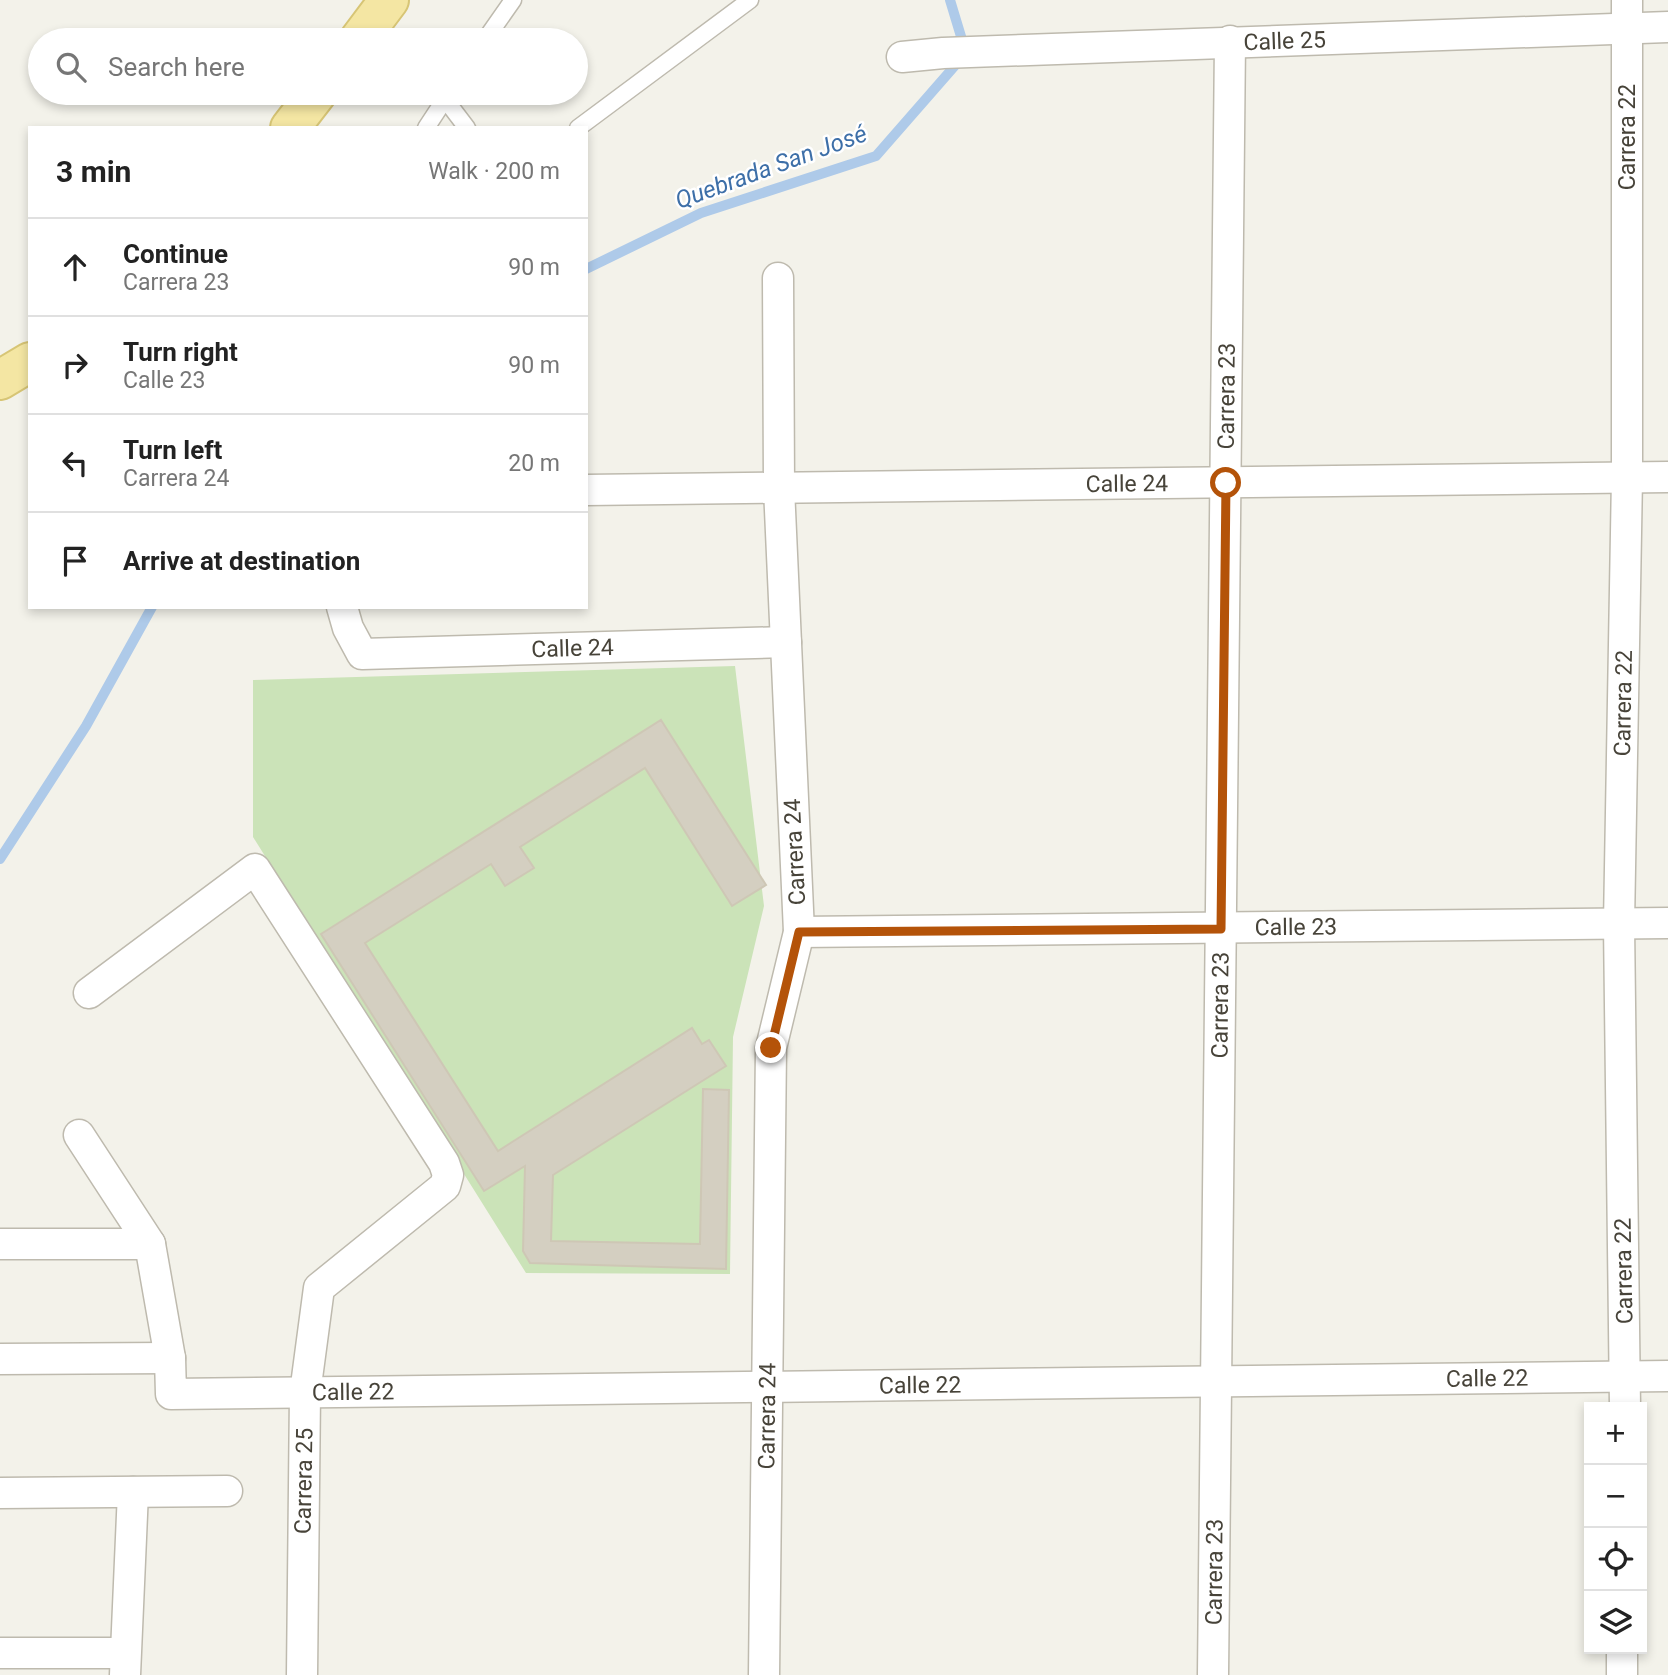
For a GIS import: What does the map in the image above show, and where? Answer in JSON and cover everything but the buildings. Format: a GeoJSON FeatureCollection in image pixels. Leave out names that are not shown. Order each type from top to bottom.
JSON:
{"type":"FeatureCollection","features":[{"type":"Feature","properties":{"kind":"main road"},"geometry":{"type":"LineString","coordinates":[[368,28],[388,0]]}},
{"type":"Feature","properties":{"kind":"main road"},"geometry":{"type":"LineString","coordinates":[[292,126],[308,105]]}},
{"type":"Feature","properties":{"kind":"main road"},"geometry":{"type":"LineString","coordinates":[[0,380],[28,363]]}},
{"type":"Feature","properties":{"kind":"street","name":"Calle 25"},"geometry":{"type":"LineString","coordinates":[[902,57],[1230,41],[1627,14],[1668,27]]}},
{"type":"Feature","properties":{"kind":"street","name":"Carrera 22"},"geometry":{"type":"LineString","coordinates":[[1625,1402],[1619,924],[1627,477],[1627,14]]}},
{"type":"Feature","properties":{"kind":"street","name":"Carrera 23"},"geometry":{"type":"LineString","coordinates":[[1213,1675],[1230,41]]}},
{"type":"Feature","properties":{"kind":"street","name":"Carrera 24"},"geometry":{"type":"LineString","coordinates":[[764,1675],[771,1048],[799,932],[779,488],[778,278]]}},
{"type":"Feature","properties":{"kind":"street","name":"Calle 24"},"geometry":{"type":"LineString","coordinates":[[588,490],[1668,477]]}},
{"type":"Feature","properties":{"kind":"street","name":"Calle 24"},"geometry":{"type":"LineString","coordinates":[[343,609],[348,628],[362,654],[786,642]]}},
{"type":"Feature","properties":{"kind":"street","name":"Carrera 25"},"geometry":{"type":"LineString","coordinates":[[89,993],[254,869],[444,1163],[448,1175],[445,1186],[319,1289],[305,1393],[302,1675]]}},
{"type":"Feature","properties":{"kind":"street","name":"Calle 23"},"geometry":{"type":"LineString","coordinates":[[799,932],[1668,923]]}},
{"type":"Feature","properties":{"kind":"street"},"geometry":{"type":"LineString","coordinates":[[0,1359],[170,1358],[150,1244],[79,1135]]}},
{"type":"Feature","properties":{"kind":"street"},"geometry":{"type":"LineString","coordinates":[[0,1244],[150,1244]]}},
{"type":"Feature","properties":{"kind":"street","name":"Calle 22"},"geometry":{"type":"LineString","coordinates":[[170,1358],[171,1394],[1668,1376]]}},
{"type":"Feature","properties":{"kind":"street"},"geometry":{"type":"LineString","coordinates":[[0,1493],[227,1491]]}},
{"type":"Feature","properties":{"kind":"street"},"geometry":{"type":"LineString","coordinates":[[0,1653],[125,1664],[133,1492]]}},
{"type":"Feature","properties":{"kind":"street"},"geometry":{"type":"LineString","coordinates":[[1622,1654],[1622,1675]]}},
{"type":"Feature","properties":{"kind":"lane"},"geometry":{"type":"LineString","coordinates":[[493,28],[513,0]]}},
{"type":"Feature","properties":{"kind":"lane"},"geometry":{"type":"LineString","coordinates":[[581,126],[750,0]]}},
{"type":"Feature","properties":{"kind":"lane"},"geometry":{"type":"LineString","coordinates":[[427,126],[441,105]]}},
{"type":"Feature","properties":{"kind":"lane"},"geometry":{"type":"LineString","coordinates":[[453,105],[466,126]]}},
{"type":"Feature","properties":{"kind":"green space"},"geometry":{"type":"Polygon","coordinates":[[[735,666],[764,906],[733,1037],[730,1274],[526,1273],[253,837],[253,680],[735,666]]]}},
{"type":"Feature","properties":{"kind":"waterway","name":"Quebrada San José"},"geometry":{"type":"LineString","coordinates":[[588,268],[701,213],[876,156],[966,53],[950,0]]}},
{"type":"Feature","properties":{"kind":"waterway","name":"Quebrada San José"},"geometry":{"type":"LineString","coordinates":[[0,859],[86,726],[151,609]]}},
{"type":"Feature","properties":{"kind":"route"},"geometry":{"type":"LineString","coordinates":[[771,1048],[799,932],[1221,929],[1226,483]]}}]}
